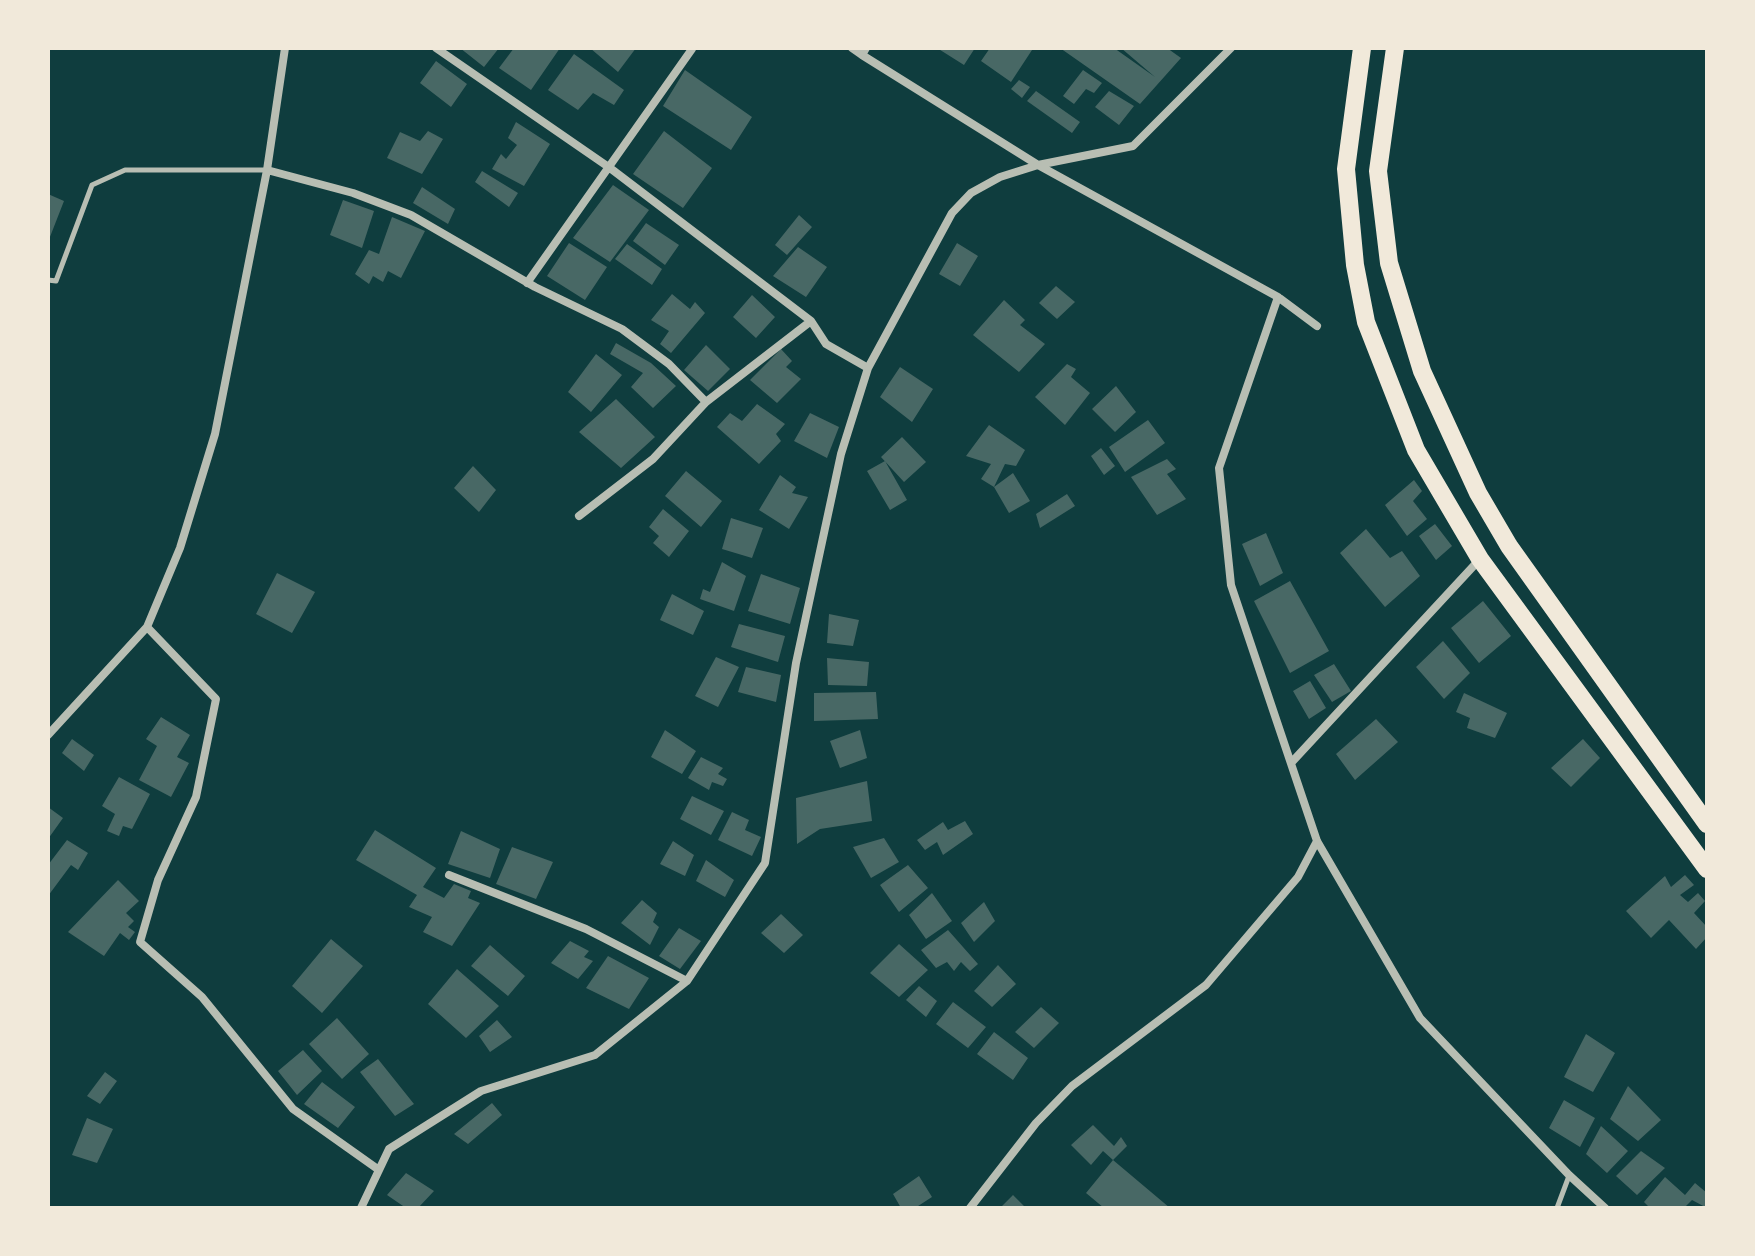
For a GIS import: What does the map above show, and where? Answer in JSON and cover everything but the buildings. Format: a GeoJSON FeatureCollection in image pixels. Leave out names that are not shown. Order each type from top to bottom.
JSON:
{"type":"FeatureCollection","features":[{"type":"Feature","properties":{"kind":"main road"},"geometry":{"type":"LineString","coordinates":[[1362,48],[1346,169],[1366,322],[1416,450],[1480,559],[1707,869]]}},
{"type":"Feature","properties":{"kind":"main road"},"geometry":{"type":"LineString","coordinates":[[1395,48],[1378,171],[1389,263],[1422,371],[1478,493],[1509,546],[1707,824]]}},
{"type":"Feature","properties":{"kind":"street"},"geometry":{"type":"LineString","coordinates":[[48,735],[147,627],[180,548],[215,434],[267,170],[285,48]]}},
{"type":"Feature","properties":{"kind":"street"},"geometry":{"type":"LineString","coordinates":[[436,48],[610,168],[811,321],[826,344],[868,368]]}},
{"type":"Feature","properties":{"kind":"street"},"geometry":{"type":"LineString","coordinates":[[852,48],[864,51],[1038,165],[1278,297],[1317,326]]}},
{"type":"Feature","properties":{"kind":"street"},"geometry":{"type":"LineString","coordinates":[[361,1208],[389,1149],[481,1091],[595,1055],[687,981],[765,863],[796,663],[841,454],[868,368],[952,213],[971,193],[1000,177],[1038,165],[1133,146],[1231,48]]}},
{"type":"Feature","properties":{"kind":"street"},"geometry":{"type":"LineString","coordinates":[[527,283],[692,49]]}},
{"type":"Feature","properties":{"kind":"street"},"geometry":{"type":"LineString","coordinates":[[267,170],[353,193],[411,215],[527,283],[622,329],[669,364],[706,402]]}},
{"type":"Feature","properties":{"kind":"street"},"geometry":{"type":"LineString","coordinates":[[1278,297],[1219,468],[1231,585],[1317,841],[1420,1018],[1569,1175],[1605,1208]]}},
{"type":"Feature","properties":{"kind":"street"},"geometry":{"type":"LineString","coordinates":[[579,516],[653,459],[706,402],[811,321]]}},
{"type":"Feature","properties":{"kind":"street"},"geometry":{"type":"LineString","coordinates":[[1291,763],[1480,559]]}},
{"type":"Feature","properties":{"kind":"street"},"geometry":{"type":"LineString","coordinates":[[147,627],[216,699],[196,797],[158,880],[140,942],[202,997],[293,1109],[379,1170]]}},
{"type":"Feature","properties":{"kind":"street"},"geometry":{"type":"LineString","coordinates":[[970,1208],[1036,1123],[1072,1086],[1206,985],[1298,877],[1317,841]]}},
{"type":"Feature","properties":{"kind":"street"},"geometry":{"type":"LineString","coordinates":[[449,875],[586,929],[687,981]]}},
{"type":"Feature","properties":{"kind":"lane"},"geometry":{"type":"LineString","coordinates":[[48,280],[56,281],[92,185],[125,170],[267,170]]}},
{"type":"Feature","properties":{"kind":"lane"},"geometry":{"type":"LineString","coordinates":[[1557,1208],[1569,1175]]}}]}
